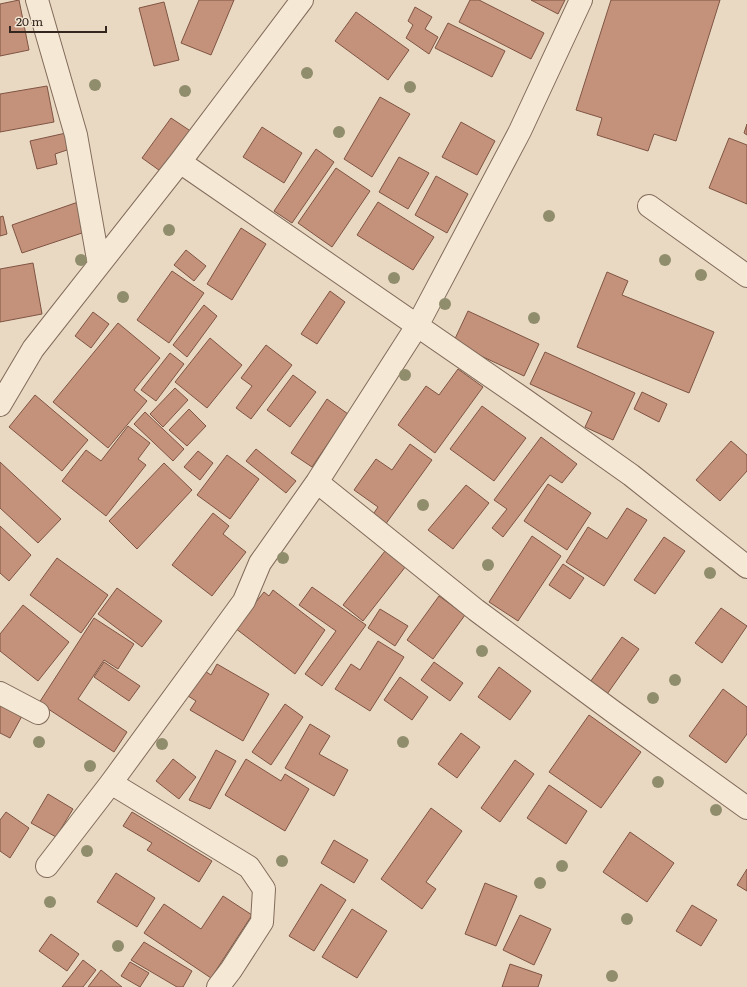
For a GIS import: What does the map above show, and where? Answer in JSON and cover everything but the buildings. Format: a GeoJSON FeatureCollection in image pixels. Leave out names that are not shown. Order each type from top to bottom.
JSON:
{"type":"FeatureCollection","features":[{"type":"Feature","properties":{"kind":"street"},"geometry":{"type":"LineString","coordinates":[[37,0],[76,135],[99,265]]}},
{"type":"Feature","properties":{"kind":"street"},"geometry":{"type":"LineString","coordinates":[[0,405],[33,349],[180,162],[302,0]]}},
{"type":"Feature","properties":{"kind":"street"},"geometry":{"type":"LineString","coordinates":[[47,866],[111,783],[244,601],[260,563],[317,482],[417,326],[520,131],[581,0]]}},
{"type":"Feature","properties":{"kind":"street"},"geometry":{"type":"LineString","coordinates":[[180,162],[519,396],[630,475],[747,567]]}},
{"type":"Feature","properties":{"kind":"street"},"geometry":{"type":"LineString","coordinates":[[650,206],[747,276]]}},
{"type":"Feature","properties":{"kind":"street"},"geometry":{"type":"LineString","coordinates":[[317,482],[476,610],[747,808]]}},
{"type":"Feature","properties":{"kind":"street"},"geometry":{"type":"LineString","coordinates":[[0,693],[38,713]]}},
{"type":"Feature","properties":{"kind":"street"},"geometry":{"type":"LineString","coordinates":[[111,783],[249,867],[264,889],[262,922],[231,970],[218,987]]}}]}
